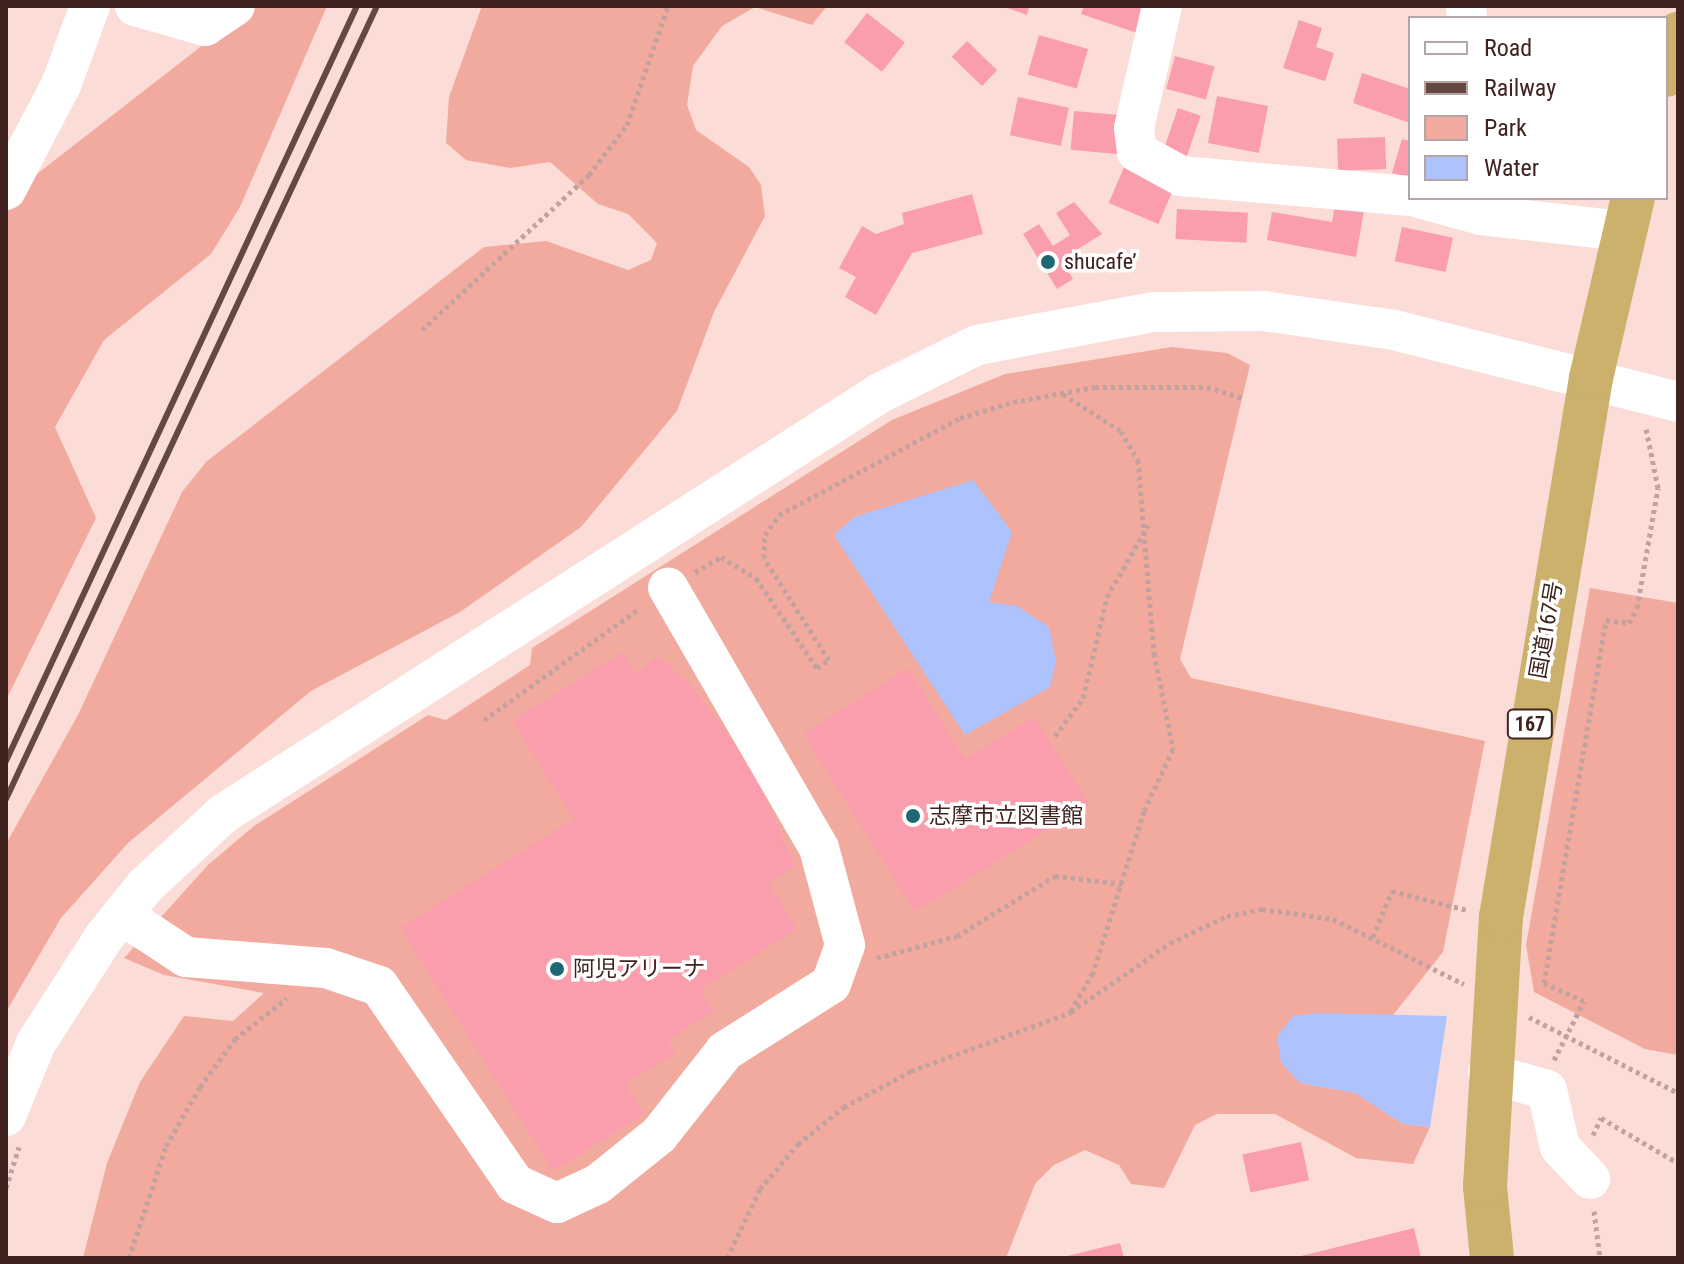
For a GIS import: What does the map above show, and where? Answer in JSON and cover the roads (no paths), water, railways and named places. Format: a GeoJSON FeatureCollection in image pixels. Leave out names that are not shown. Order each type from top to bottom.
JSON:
{"type":"FeatureCollection","features":[{"type":"Feature","properties":{"kind":"highway"},"geometry":{"type":"LineString","coordinates":[[1668,66],[1678,34]]}},
{"type":"Feature","properties":{"kind":"highway","name":"国道167号"},"geometry":{"type":"LineString","coordinates":[[1492,1258],[1488,1073],[1501,917],[1591,378],[1628,215]]}},
{"type":"Feature","properties":{"kind":"street"},"geometry":{"type":"LineString","coordinates":[[6,190],[61,85],[90,6]]}},
{"type":"Feature","properties":{"kind":"street"},"geometry":{"type":"LineString","coordinates":[[135,6],[205,26],[235,6]]}},
{"type":"Feature","properties":{"kind":"street"},"geometry":{"type":"LineString","coordinates":[[1162,6],[1134,128],[1137,152],[1181,176],[1408,196]]}},
{"type":"Feature","properties":{"kind":"street"},"geometry":{"type":"LineString","coordinates":[[1434,200],[1480,206],[1628,215]]}},
{"type":"Feature","properties":{"kind":"street"},"geometry":{"type":"LineString","coordinates":[[6,1116],[59,1002],[122,915],[223,814],[880,393],[977,345],[1153,312],[1264,311],[1394,330],[1678,402]]}},
{"type":"Feature","properties":{"kind":"street"},"geometry":{"type":"LineString","coordinates":[[122,915],[186,957],[326,968],[355,974],[395,1001],[515,1184],[557,1203],[635,1158],[725,1051],[831,984],[845,945],[819,848],[668,588]]}},
{"type":"Feature","properties":{"kind":"street"},"geometry":{"type":"LineString","coordinates":[[1488,1073],[1541,1086],[1556,1104],[1560,1147],[1590,1179]]}},
{"type":"Feature","properties":{"kind":"water"},"geometry":{"type":"Polygon","coordinates":[[[973,480],[1012,532],[989,602],[1017,606],[1049,627],[1056,661],[1050,687],[965,735],[834,535],[854,517],[973,480]]]}},
{"type":"Feature","properties":{"kind":"water"},"geometry":{"type":"Polygon","coordinates":[[[1318,1013],[1447,1016],[1430,1127],[1403,1124],[1355,1093],[1300,1083],[1281,1063],[1277,1037],[1293,1016],[1318,1013]]]}},
{"type":"Feature","properties":{"kind":"railway"},"geometry":{"type":"LineString","coordinates":[[6,761],[357,6]]}},
{"type":"Feature","properties":{"kind":"railway"},"geometry":{"type":"LineString","coordinates":[[6,799],[377,6]]}},
{"type":"Feature","properties":{"kind":"place","name":"shucafe’"},"geometry":{"type":"Point","coordinates":[1048,262]}},
{"type":"Feature","properties":{"kind":"place","name":"志摩市立図書館"},"geometry":{"type":"Point","coordinates":[913,816]}},
{"type":"Feature","properties":{"kind":"place","name":"阿児アリーナ"},"geometry":{"type":"Point","coordinates":[557,969]}}]}
